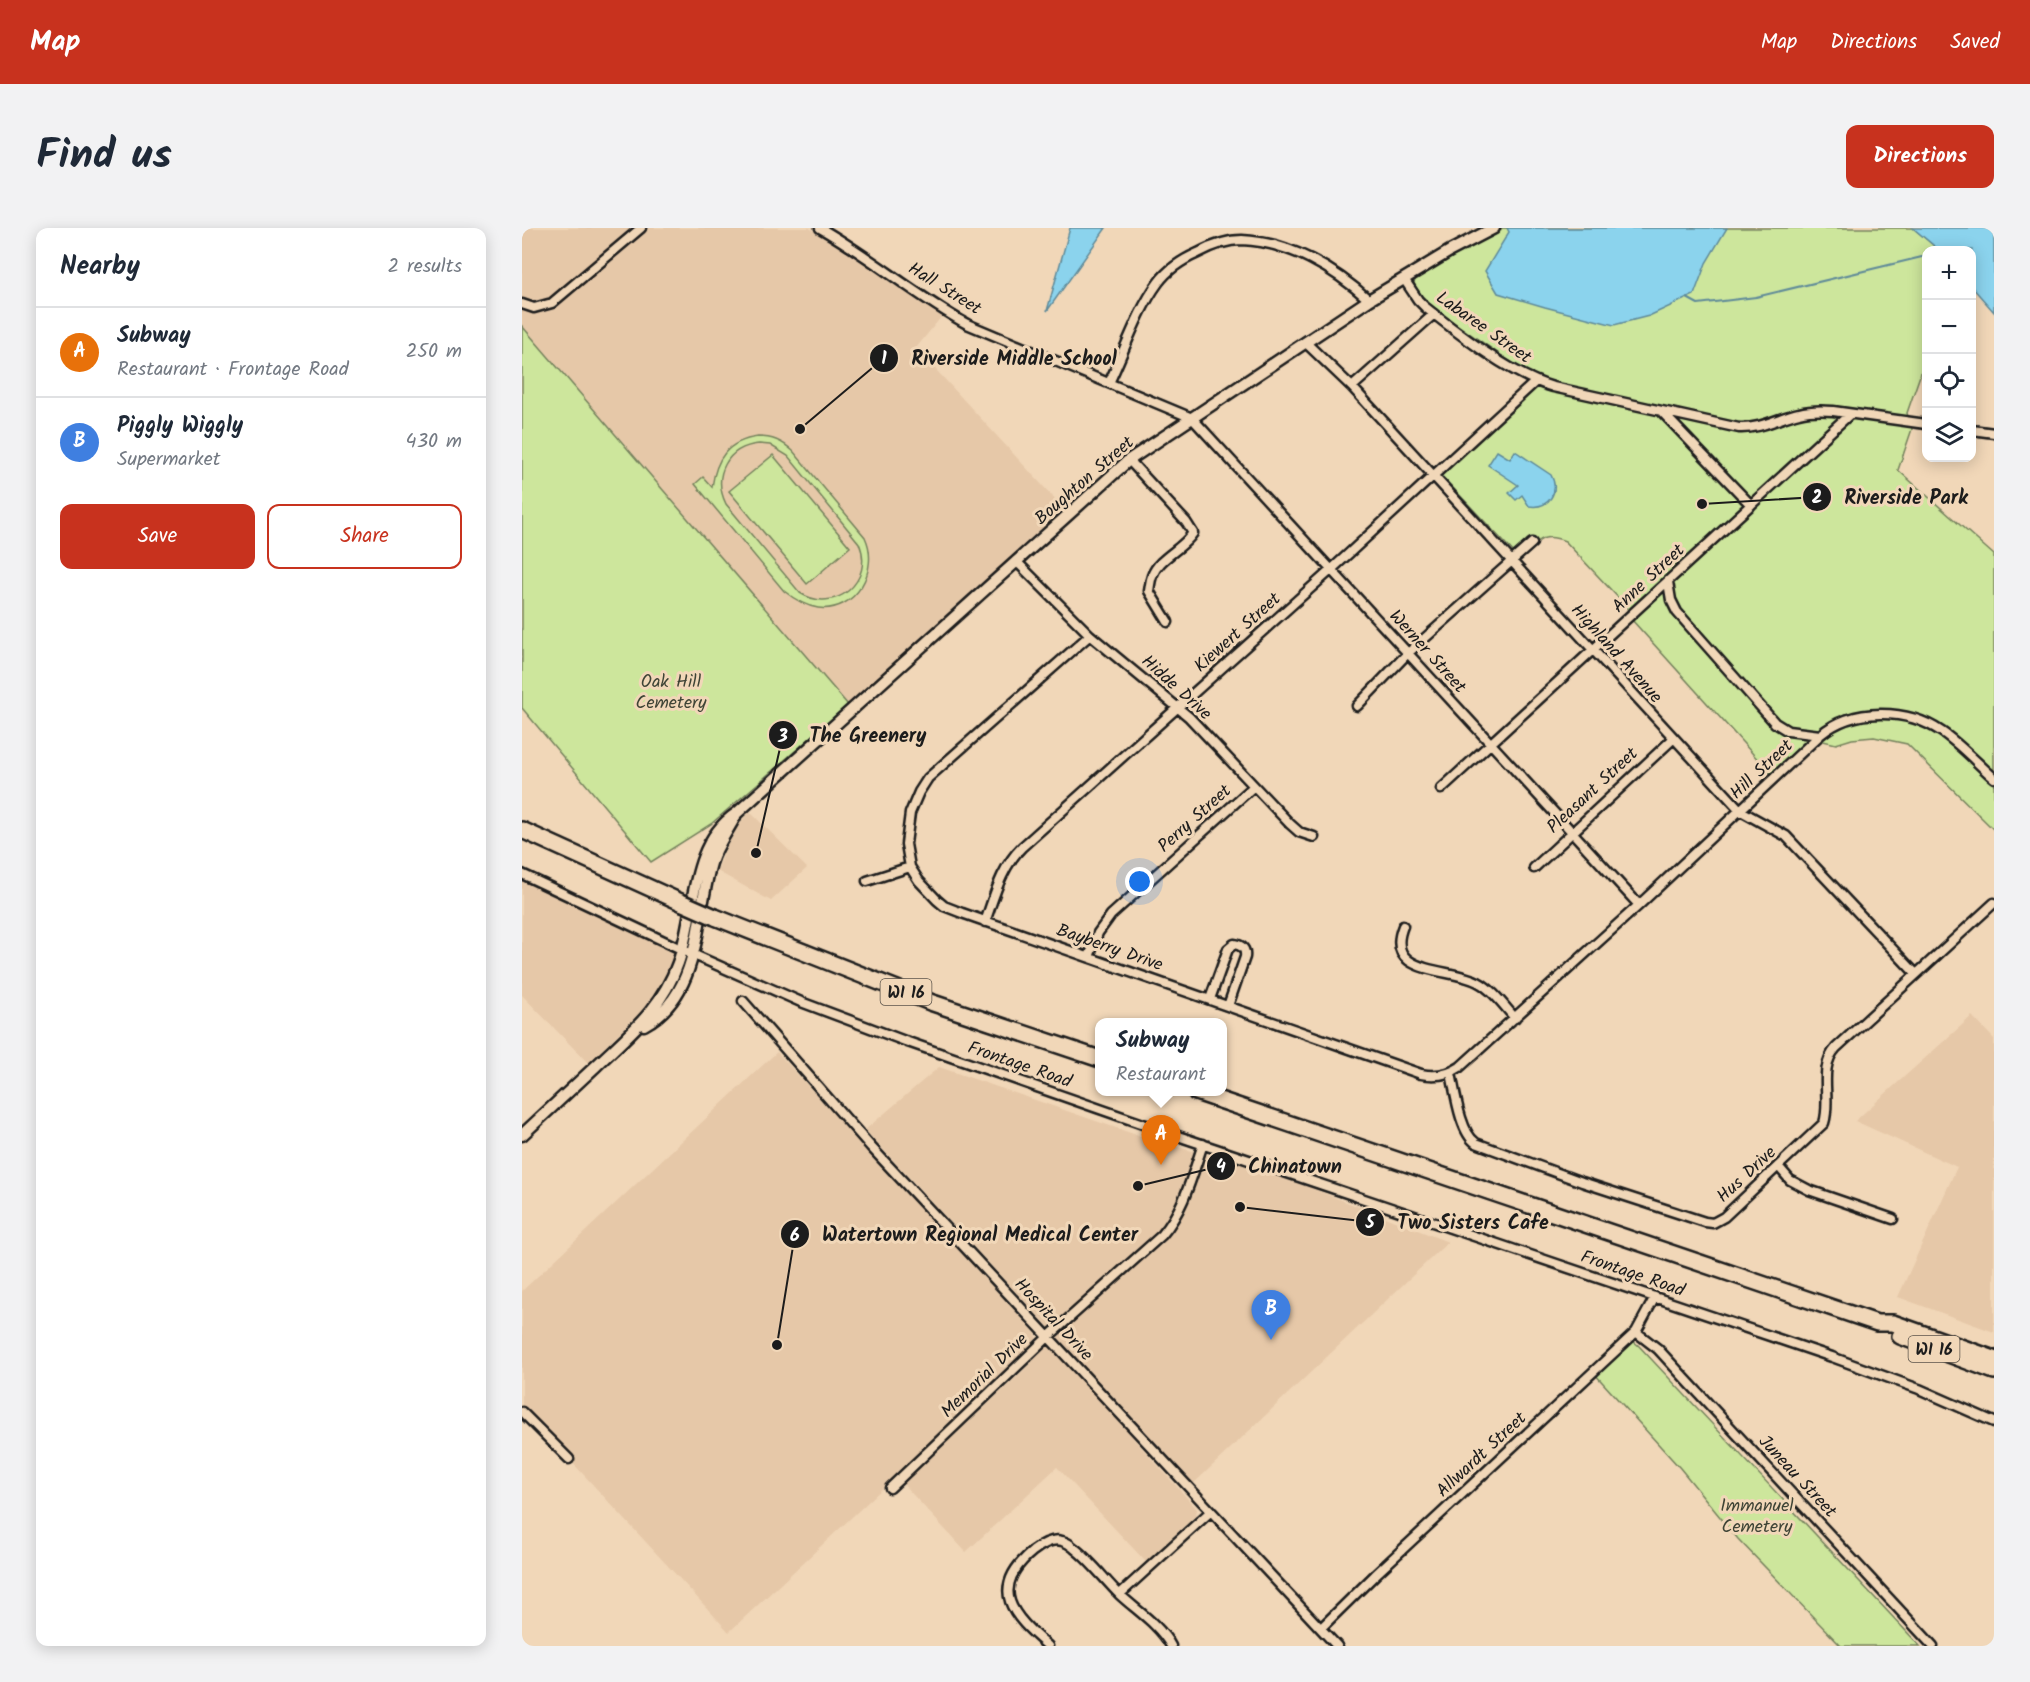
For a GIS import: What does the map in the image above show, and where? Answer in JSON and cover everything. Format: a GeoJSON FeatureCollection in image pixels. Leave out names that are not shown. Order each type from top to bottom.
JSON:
{"type":"FeatureCollection","features":[{"type":"Feature","properties":{"kind":"highway","name":"WI 16"},"geometry":{"type":"LineString","coordinates":[[522,830],[715,917],[930,1002],[1095,1057]]}},
{"type":"Feature","properties":{"kind":"highway","name":"WI 16"},"geometry":{"type":"LineString","coordinates":[[1208,1096],[1877,1323],[1889,1332],[1994,1371]]}},
{"type":"Feature","properties":{"kind":"highway","name":"WI 16"},"geometry":{"type":"LineString","coordinates":[[1877,1323],[1893,1323],[1994,1359]]}},
{"type":"Feature","properties":{"kind":"street"},"geometry":{"type":"LineString","coordinates":[[522,304],[534,308],[552,303],[641,228]]}},
{"type":"Feature","properties":{"kind":"street","name":"Hall Street"},"geometry":{"type":"LineString","coordinates":[[820,228],[848,244],[952,315],[1192,418]]}},
{"type":"Feature","properties":{"kind":"street","name":"Boughton Street"},"geometry":{"type":"LineString","coordinates":[[522,1135],[638,1028],[656,1005],[688,952],[695,884],[705,854],[721,826],[1129,460],[1369,300],[1494,228]]}},
{"type":"Feature","properties":{"kind":"street"},"geometry":{"type":"LineString","coordinates":[[1109,383],[1158,283],[1170,269],[1183,260],[1215,246],[1242,240],[1293,251],[1352,284],[1369,300]]}},
{"type":"Feature","properties":{"kind":"street","name":"Labaree Street"},"geometry":{"type":"LineString","coordinates":[[1404,279],[1418,300],[1434,314],[1492,356],[1535,382],[1661,411],[1671,417],[1751,505]]}},
{"type":"Feature","properties":{"kind":"street"},"geometry":{"type":"LineString","coordinates":[[1352,387],[1434,314]]}},
{"type":"Feature","properties":{"kind":"street","name":"Highland Avenue"},"geometry":{"type":"LineString","coordinates":[[1305,342],[1352,387],[1741,811],[1786,836],[1916,974]]}},
{"type":"Feature","properties":{"kind":"street","name":"Kiewert Street"},"geometry":{"type":"LineString","coordinates":[[985,922],[1002,873],[1012,857],[1332,569],[1535,382]]}},
{"type":"Feature","properties":{"kind":"street"},"geometry":{"type":"LineString","coordinates":[[1671,417],[1746,428],[1762,426],[1809,411],[1833,411],[1922,423]]}},
{"type":"Feature","properties":{"kind":"street","name":"Anne Street"},"geometry":{"type":"LineString","coordinates":[[1441,789],[1850,414]]}},
{"type":"Feature","properties":{"kind":"street","name":"Werner Street"},"geometry":{"type":"LineString","coordinates":[[1192,418],[1639,905]]}},
{"type":"Feature","properties":{"kind":"street"},"geometry":{"type":"LineString","coordinates":[[1976,431],[1994,433]]}},
{"type":"Feature","properties":{"kind":"street"},"geometry":{"type":"LineString","coordinates":[[1129,460],[1186,522],[1192,533],[1188,540],[1166,558],[1152,575],[1149,591],[1168,622]]}},
{"type":"Feature","properties":{"kind":"street"},"geometry":{"type":"LineString","coordinates":[[1358,705],[1407,654],[1532,543]]}},
{"type":"Feature","properties":{"kind":"street","name":"Hidde Drive"},"geometry":{"type":"LineString","coordinates":[[1016,561],[1090,635],[1178,706],[1290,824],[1299,832],[1314,837]]}},
{"type":"Feature","properties":{"kind":"street"},"geometry":{"type":"LineString","coordinates":[[1668,582],[1677,612],[1764,712],[1781,728],[1788,731],[1820,735]]}},
{"type":"Feature","properties":{"kind":"street"},"geometry":{"type":"LineString","coordinates":[[867,881],[910,867],[906,844],[910,813],[928,778],[1090,635]]}},
{"type":"Feature","properties":{"kind":"street","name":"Hill Street"},"geometry":{"type":"LineString","coordinates":[[1515,1018],[1741,811],[1820,735],[1836,724],[1853,718],[1878,714],[1905,717],[1924,723],[1942,732],[1994,778]]}},
{"type":"Feature","properties":{"kind":"street","name":"Pleasant Street"},"geometry":{"type":"LineString","coordinates":[[1534,868],[1674,738]]}},
{"type":"Feature","properties":{"kind":"street","name":"Perry Street"},"geometry":{"type":"LineString","coordinates":[[1089,957],[1098,933],[1111,915],[1254,786]]}},
{"type":"Feature","properties":{"kind":"street","name":"Bayberry Drive"},"geometry":{"type":"LineString","coordinates":[[910,867],[919,881],[944,906],[985,922],[1411,1071],[1428,1076],[1451,1073]]}},
{"type":"Feature","properties":{"kind":"street","name":"Frontage Road"},"geometry":{"type":"LineString","coordinates":[[522,873],[688,952],[801,1002],[905,1041],[1919,1389],[1994,1422]]}},
{"type":"Feature","properties":{"kind":"street","name":"Hus Drive"},"geometry":{"type":"LineString","coordinates":[[1451,1073],[1464,1128],[1469,1138],[1476,1143],[1582,1182],[1713,1223],[1824,1123],[1827,1104],[1827,1065],[1831,1054],[1994,903]]}},
{"type":"Feature","properties":{"kind":"street"},"geometry":{"type":"LineString","coordinates":[[1402,926],[1397,941],[1400,952],[1408,960],[1418,967],[1478,981],[1515,1018],[1451,1073]]}},
{"type":"Feature","properties":{"kind":"street"},"geometry":{"type":"LineString","coordinates":[[1210,999],[1228,949],[1234,945],[1241,946],[1245,949],[1245,957],[1228,1006]]}},
{"type":"Feature","properties":{"kind":"street","name":"Hospital Drive"},"geometry":{"type":"LineString","coordinates":[[743,1001],[871,1147],[1337,1646]]}},
{"type":"Feature","properties":{"kind":"street","name":"Memorial Drive"},"geometry":{"type":"LineString","coordinates":[[890,1488],[1048,1337],[1173,1222],[1203,1144]]}},
{"type":"Feature","properties":{"kind":"street"},"geometry":{"type":"LineString","coordinates":[[1778,1166],[1790,1180],[1809,1190],[1893,1219]]}},
{"type":"Feature","properties":{"kind":"street","name":"Allwardt Street"},"geometry":{"type":"LineString","coordinates":[[1322,1628],[1375,1575],[1636,1332],[1656,1298]]}},
{"type":"Feature","properties":{"kind":"street","name":"Juneau Street"},"geometry":{"type":"LineString","coordinates":[[1636,1332],[1672,1365],[1933,1646]]}},
{"type":"Feature","properties":{"kind":"street"},"geometry":{"type":"LineString","coordinates":[[522,1412],[569,1458]]}},
{"type":"Feature","properties":{"kind":"street"},"geometry":{"type":"LineString","coordinates":[[1120,1594],[1211,1511]]}},
{"type":"Feature","properties":{"kind":"street"},"geometry":{"type":"LineString","coordinates":[[1048,1646],[1025,1626],[1011,1605],[1007,1589],[1019,1563],[1046,1542],[1061,1540],[1073,1547],[1153,1624],[1171,1646]]}},
{"type":"Feature","properties":{"kind":"shaded area"},"geometry":{"type":"Polygon","coordinates":[[[522,228],[809,228],[837,244],[942,316],[916,348],[1065,510],[848,705],[522,326],[522,228]]]}},
{"type":"Feature","properties":{"kind":"shaded area"},"geometry":{"type":"Polygon","coordinates":[[[749,811],[807,868],[771,901],[717,871],[731,836],[749,811]]]}},
{"type":"Feature","properties":{"kind":"shaded area"},"geometry":{"type":"Polygon","coordinates":[[[522,879],[670,949],[675,954],[666,978],[650,1003],[588,1063],[522,995],[522,879]]]}},
{"type":"Feature","properties":{"kind":"shaded area"},"geometry":{"type":"Polygon","coordinates":[[[1972,1016],[1994,1039],[1994,1332],[1898,1297],[1957,1167],[1855,1121],[1972,1016]]]}},
{"type":"Feature","properties":{"kind":"shaded area"},"geometry":{"type":"Polygon","coordinates":[[[777,1052],[1036,1334],[1036,1339],[1007,1372],[729,1632],[522,1408],[522,1291],[777,1052]]]}},
{"type":"Feature","properties":{"kind":"shaded area"},"geometry":{"type":"Polygon","coordinates":[[[939,1067],[1154,1141],[1230,1161],[1306,1186],[1448,1242],[1192,1485],[1142,1430],[1133,1438],[1197,1509],[1196,1515],[1146,1562],[1057,1467],[966,1552],[903,1484],[1024,1370],[1056,1335],[865,1130],[939,1067]]]}},
{"type":"Feature","properties":{"kind":"green space"},"geometry":{"type":"Polygon","coordinates":[[[1500,228],[1913,228],[1934,246],[1922,246],[1922,370],[1907,413],[1912,429],[1898,470],[1994,555],[1994,830],[1907,744],[1874,737],[1852,739],[1836,744],[1819,740],[1801,746],[1771,774],[1632,620],[1626,606],[1565,541],[1550,537],[1540,540],[1520,559],[1438,472],[1529,388],[1531,373],[1521,369],[1426,303],[1414,283],[1422,270],[1500,228]]]}},
{"type":"Feature","properties":{"kind":"green space","name":"Oak Hill Cemetery"},"geometry":{"type":"Polygon","coordinates":[[[522,326],[848,705],[711,824],[651,862],[522,708],[522,326]]]}},
{"type":"Feature","properties":{"kind":"green space"},"geometry":{"type":"Polygon","coordinates":[[[758,437],[777,440],[793,451],[865,537],[869,549],[867,575],[854,596],[843,604],[832,608],[813,607],[800,602],[784,591],[695,484],[703,477],[712,487],[720,460],[725,453],[731,447],[747,439],[758,437]],[[770,445],[748,446],[738,451],[725,464],[721,483],[726,504],[800,593],[813,599],[826,600],[838,597],[857,581],[862,557],[859,543],[788,456],[770,445]]]}},
{"type":"Feature","properties":{"kind":"green space"},"geometry":{"type":"Polygon","coordinates":[[[773,455],[850,547],[807,584],[729,491],[773,455]]]}},
{"type":"Feature","properties":{"kind":"green space","name":"Immanuel Cemetery"},"geometry":{"type":"Polygon","coordinates":[[[1626,1342],[1634,1342],[1639,1346],[1920,1646],[1841,1646],[1738,1539],[1680,1468],[1593,1372],[1626,1342]]]}},
{"type":"Feature","properties":{"kind":"water"},"geometry":{"type":"Polygon","coordinates":[[[1070,228],[1106,228],[1047,311],[1070,228]]]}},
{"type":"Feature","properties":{"kind":"water"},"geometry":{"type":"Polygon","coordinates":[[[1507,228],[1727,228],[1706,263],[1694,295],[1649,316],[1614,325],[1498,293],[1485,271],[1509,232],[1507,228]]]}},
{"type":"Feature","properties":{"kind":"water"},"geometry":{"type":"Polygon","coordinates":[[[1913,228],[1994,228],[1994,312],[1976,292],[1976,246],[1934,246],[1913,228]]]}},
{"type":"Feature","properties":{"kind":"water"},"geometry":{"type":"Polygon","coordinates":[[[1497,451],[1510,459],[1515,451],[1551,475],[1554,487],[1551,498],[1542,505],[1536,506],[1529,506],[1522,495],[1516,500],[1509,493],[1518,485],[1488,465],[1497,451]]]}},
{"type":"Feature","properties":{"kind":"waterway"},"geometry":{"type":"LineString","coordinates":[[1687,298],[1698,304],[1756,297],[1922,257]]}},
{"type":"Feature","properties":{"kind":"place","name":"Riverside Middle School"},"geometry":{"type":"Point","coordinates":[800,429]}},
{"type":"Feature","properties":{"kind":"place","name":"Riverside Park"},"geometry":{"type":"Point","coordinates":[1702,504]}},
{"type":"Feature","properties":{"kind":"place","name":"The Greenery"},"geometry":{"type":"Point","coordinates":[756,853]}},
{"type":"Feature","properties":{"kind":"place","name":"Subway"},"geometry":{"type":"Point","coordinates":[1161,1165]}},
{"type":"Feature","properties":{"kind":"place","name":"Chinatown"},"geometry":{"type":"Point","coordinates":[1138,1186]}},
{"type":"Feature","properties":{"kind":"place","name":"Two Sisters Cafe"},"geometry":{"type":"Point","coordinates":[1240,1207]}},
{"type":"Feature","properties":{"kind":"place","name":"Piggly Wiggly"},"geometry":{"type":"Point","coordinates":[1271,1340]}},
{"type":"Feature","properties":{"kind":"place","name":"Watertown Regional Medical Center"},"geometry":{"type":"Point","coordinates":[777,1345]}}]}
